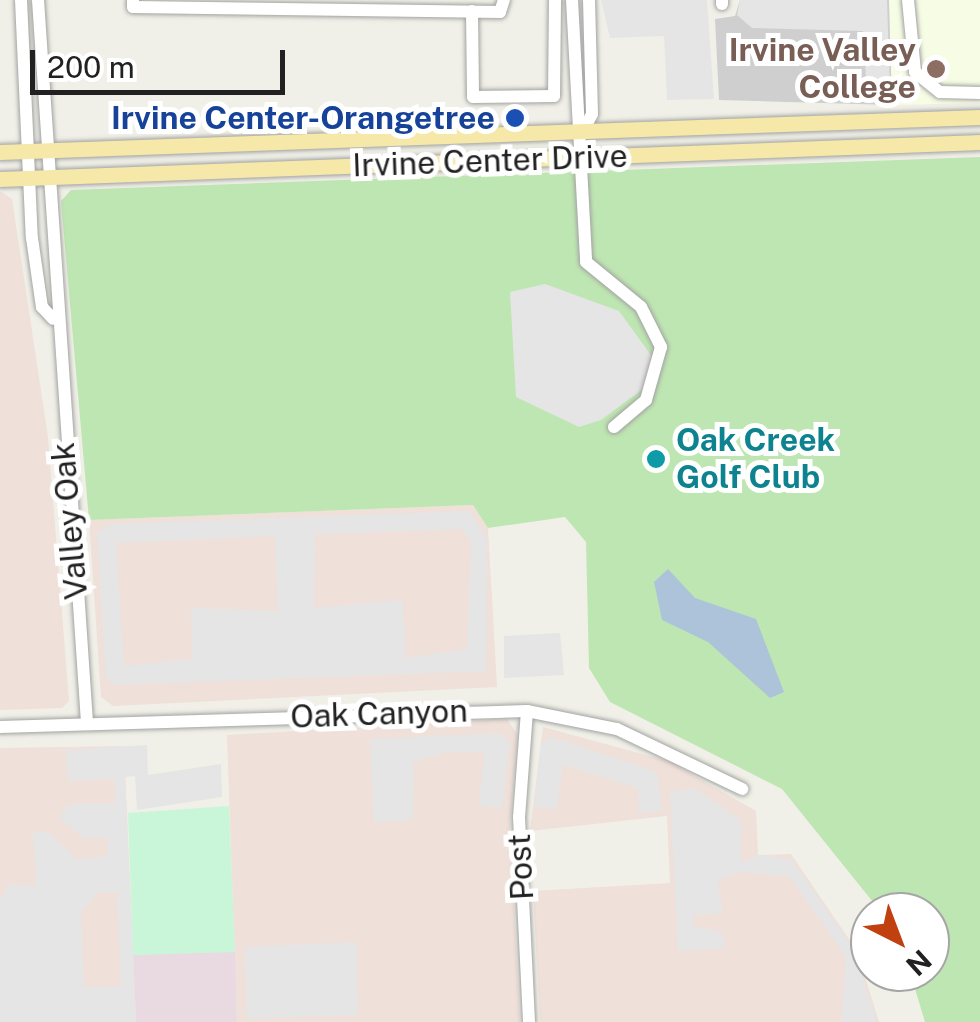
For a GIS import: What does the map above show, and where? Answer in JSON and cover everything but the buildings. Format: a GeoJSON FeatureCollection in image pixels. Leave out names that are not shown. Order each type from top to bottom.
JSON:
{"type":"FeatureCollection","features":[{"type":"Feature","properties":{"kind":"main road","name":"Irvine Center Drive"},"geometry":{"type":"LineString","coordinates":[[0,152],[980,118]]}},
{"type":"Feature","properties":{"kind":"main road","name":"Irvine Center Drive"},"geometry":{"type":"LineString","coordinates":[[0,179],[980,142]]}},
{"type":"Feature","properties":{"kind":"street","name":"Valley Oak"},"geometry":{"type":"LineString","coordinates":[[20,0],[27,152],[42,307],[53,318]]}},
{"type":"Feature","properties":{"kind":"street","name":"Valley Oak"},"geometry":{"type":"LineString","coordinates":[[38,0],[59,302],[53,318],[86,724]]}},
{"type":"Feature","properties":{"kind":"street"},"geometry":{"type":"LineString","coordinates":[[133,4],[289,3],[500,12],[504,0]]}},
{"type":"Feature","properties":{"kind":"street"},"geometry":{"type":"LineString","coordinates":[[472,11],[472,98],[554,96],[555,0]]}},
{"type":"Feature","properties":{"kind":"street"},"geometry":{"type":"LineString","coordinates":[[572,0],[583,131],[586,262],[641,307],[662,347],[646,400],[614,427]]}},
{"type":"Feature","properties":{"kind":"street"},"geometry":{"type":"LineString","coordinates":[[583,131],[592,114],[588,0]]}},
{"type":"Feature","properties":{"kind":"street"},"geometry":{"type":"LineString","coordinates":[[908,0],[915,72],[940,92],[980,93]]}},
{"type":"Feature","properties":{"kind":"street","name":"Oak Canyon"},"geometry":{"type":"LineString","coordinates":[[0,726],[527,711],[617,730],[742,789]]}},
{"type":"Feature","properties":{"kind":"street","name":"Post"},"geometry":{"type":"LineString","coordinates":[[527,711],[519,817],[529,1022]]}},
{"type":"Feature","properties":{"kind":"shaded area"},"geometry":{"type":"Polygon","coordinates":[[[601,0],[707,0],[714,99],[667,100],[664,36],[610,38],[601,0]]]}},
{"type":"Feature","properties":{"kind":"shaded area"},"geometry":{"type":"Polygon","coordinates":[[[740,0],[889,0],[892,105],[719,100],[715,19],[735,16],[740,0]]]}},
{"type":"Feature","properties":{"kind":"shaded area"},"geometry":{"type":"Polygon","coordinates":[[[740,0],[887,0],[890,93],[867,94],[863,31],[752,28],[737,15],[740,0]]]}},
{"type":"Feature","properties":{"kind":"shaded area","name":"Irvine Valley College"},"geometry":{"type":"Polygon","coordinates":[[[889,0],[980,0],[980,103],[892,105],[889,0]]]}},
{"type":"Feature","properties":{"kind":"shaded area"},"geometry":{"type":"Polygon","coordinates":[[[0,191],[12,199],[48,437],[69,701],[62,708],[0,710],[0,191]]]}},
{"type":"Feature","properties":{"kind":"shaded area"},"geometry":{"type":"Polygon","coordinates":[[[545,284],[619,311],[653,358],[644,388],[601,420],[579,427],[516,397],[510,292],[545,284]]]}},
{"type":"Feature","properties":{"kind":"shaded area"},"geometry":{"type":"Polygon","coordinates":[[[473,505],[488,528],[497,687],[113,706],[101,697],[89,520],[473,505]]]}},
{"type":"Feature","properties":{"kind":"shaded area"},"geometry":{"type":"Polygon","coordinates":[[[469,511],[487,538],[486,671],[115,685],[106,678],[97,532],[112,524],[469,511]],[[462,529],[315,534],[314,608],[402,600],[406,658],[467,649],[471,542],[462,529]],[[275,536],[116,543],[124,666],[193,659],[191,608],[278,611],[275,536]]]}},
{"type":"Feature","properties":{"kind":"shaded area"},"geometry":{"type":"Polygon","coordinates":[[[560,633],[564,675],[504,678],[504,636],[560,633]]]}},
{"type":"Feature","properties":{"kind":"shaded area"},"geometry":{"type":"Polygon","coordinates":[[[507,719],[517,734],[510,828],[520,1022],[237,1022],[227,735],[507,719]]]}},
{"type":"Feature","properties":{"kind":"shaded area"},"geometry":{"type":"Polygon","coordinates":[[[543,727],[668,761],[756,811],[758,855],[791,854],[850,941],[850,992],[870,992],[879,1022],[540,1022],[533,891],[670,883],[667,816],[530,831],[543,727]]]}},
{"type":"Feature","properties":{"kind":"shaded area"},"geometry":{"type":"Polygon","coordinates":[[[500,733],[510,742],[502,808],[479,806],[484,751],[443,753],[414,762],[413,819],[374,823],[370,739],[500,733]]]}},
{"type":"Feature","properties":{"kind":"shaded area"},"geometry":{"type":"Polygon","coordinates":[[[551,737],[657,772],[662,811],[639,813],[638,788],[563,765],[557,809],[534,807],[541,745],[551,737]]]}},
{"type":"Feature","properties":{"kind":"shaded area"},"geometry":{"type":"Polygon","coordinates":[[[147,745],[148,775],[221,764],[222,797],[137,810],[135,776],[125,777],[136,1022],[0,1022],[0,900],[8,885],[37,886],[33,832],[47,831],[77,859],[108,856],[107,838],[84,839],[59,817],[69,804],[115,803],[114,779],[68,781],[66,750],[147,745]],[[117,892],[98,893],[81,912],[84,988],[121,986],[117,892]]]}},
{"type":"Feature","properties":{"kind":"shaded area"},"geometry":{"type":"Polygon","coordinates":[[[124,746],[136,1022],[0,1022],[0,748],[124,746]]]}},
{"type":"Feature","properties":{"kind":"shaded area"},"geometry":{"type":"Polygon","coordinates":[[[695,788],[741,820],[741,863],[758,855],[792,860],[850,944],[850,992],[867,992],[877,1022],[841,1022],[846,957],[790,877],[739,872],[718,881],[723,913],[694,915],[692,926],[723,932],[724,948],[678,951],[670,792],[695,788]]]}},
{"type":"Feature","properties":{"kind":"shaded area"},"geometry":{"type":"Polygon","coordinates":[[[356,942],[358,1015],[247,1019],[245,947],[356,942]]]}},
{"type":"Feature","properties":{"kind":"shaded area"},"geometry":{"type":"Polygon","coordinates":[[[235,950],[237,1022],[136,1022],[133,955],[235,950]]]}},
{"type":"Feature","properties":{"kind":"green space"},"geometry":{"type":"Polygon","coordinates":[[[980,157],[980,1022],[925,1022],[916,992],[950,992],[950,892],[865,892],[782,789],[610,702],[589,668],[586,542],[565,517],[488,528],[473,505],[89,520],[61,201],[71,190],[980,157]]]}},
{"type":"Feature","properties":{"kind":"green space"},"geometry":{"type":"Polygon","coordinates":[[[229,806],[235,952],[133,955],[128,813],[229,806]]]}},
{"type":"Feature","properties":{"kind":"water"},"geometry":{"type":"Polygon","coordinates":[[[668,569],[695,598],[756,619],[784,692],[770,698],[708,642],[662,620],[654,582],[668,569]]]}},
{"type":"Feature","properties":{"kind":"place","name":"Irvine Valley College"},"geometry":{"type":"Point","coordinates":[936,69]}},
{"type":"Feature","properties":{"kind":"place","name":"Irvine Center-Orangetree"},"geometry":{"type":"Point","coordinates":[515,118]}},
{"type":"Feature","properties":{"kind":"place","name":"Oak Creek Golf Club"},"geometry":{"type":"Point","coordinates":[656,459]}}]}
